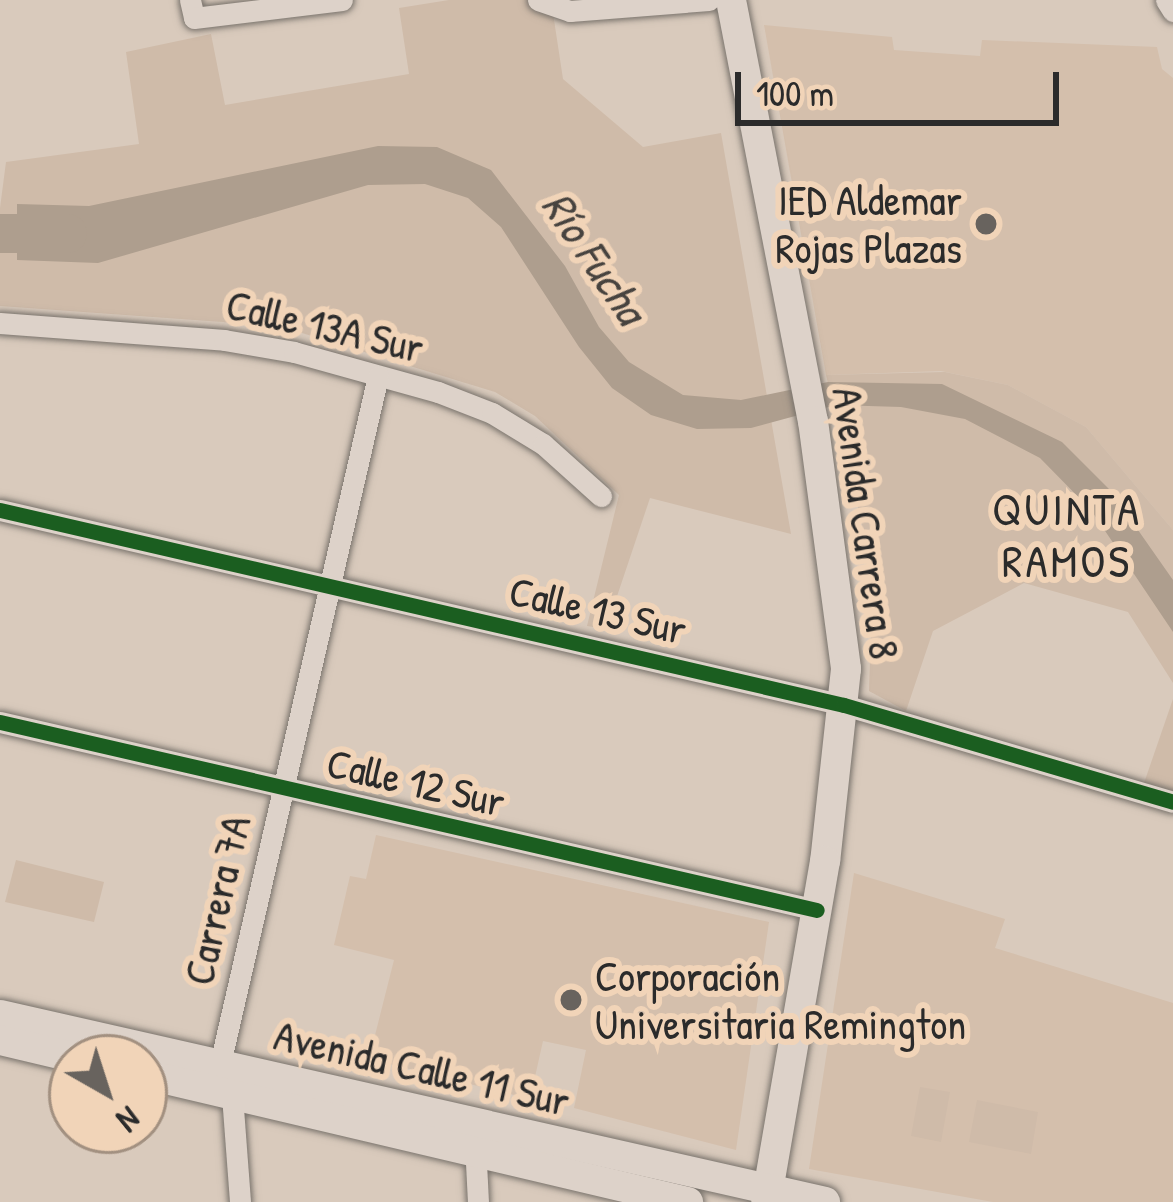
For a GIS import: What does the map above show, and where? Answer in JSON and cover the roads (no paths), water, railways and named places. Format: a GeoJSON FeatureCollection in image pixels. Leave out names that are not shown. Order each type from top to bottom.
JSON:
{"type":"FeatureCollection","features":[{"type":"Feature","properties":{"kind":"main road","name":"Avenida Carrera 8"},"geometry":{"type":"LineString","coordinates":[[731,0],[813,421],[844,635],[844,705],[817,910],[766,1196]]}},
{"type":"Feature","properties":{"kind":"main road","name":"Avenida Calle 11 Sur"},"geometry":{"type":"LineString","coordinates":[[0,1015],[222,1084]]}},
{"type":"Feature","properties":{"kind":"main road"},"geometry":{"type":"LineString","coordinates":[[0,1040],[48,1051]]}},
{"type":"Feature","properties":{"kind":"main road","name":"Avenida Calle 11 Sur"},"geometry":{"type":"LineString","coordinates":[[168,1077],[222,1084],[766,1196],[825,1202]]}},
{"type":"Feature","properties":{"kind":"main road","name":"Avenida Calle 11 Sur"},"geometry":{"type":"LineString","coordinates":[[475,1138],[688,1202]]}},
{"type":"Feature","properties":{"kind":"street"},"geometry":{"type":"LineString","coordinates":[[192,9],[342,0]]}},
{"type":"Feature","properties":{"kind":"street"},"geometry":{"type":"LineString","coordinates":[[538,0],[570,11],[709,0]]}},
{"type":"Feature","properties":{"kind":"street"},"geometry":{"type":"LineString","coordinates":[[1166,0],[1173,11]]}},
{"type":"Feature","properties":{"kind":"street","name":"Calle 13A Sur"},"geometry":{"type":"LineString","coordinates":[[0,323],[224,340],[378,376],[492,413],[543,444],[601,496]]}},
{"type":"Feature","properties":{"kind":"street","name":"Carrera 7A"},"geometry":{"type":"LineString","coordinates":[[240,1202],[222,1084],[283,788],[378,376]]}},
{"type":"Feature","properties":{"kind":"street","name":"Calle 13 Sur"},"geometry":{"type":"LineString","coordinates":[[0,510],[844,705],[1173,802]]}},
{"type":"Feature","properties":{"kind":"street","name":"Calle 12 Sur"},"geometry":{"type":"LineString","coordinates":[[0,722],[817,910]]}},
{"type":"Feature","properties":{"kind":"street"},"geometry":{"type":"LineString","coordinates":[[475,1138],[478,1202]]}},
{"type":"Feature","properties":{"kind":"waterway","name":"Río Fucha"},"geometry":{"type":"LineString","coordinates":[[0,233],[67,233]]}},
{"type":"Feature","properties":{"kind":"place","name":"IED Aldemar Rojas Plazas"},"geometry":{"type":"Point","coordinates":[986,224]}},
{"type":"Feature","properties":{"kind":"place","name":"Corporación Universitaria Remington"},"geometry":{"type":"Point","coordinates":[571,1000]}},
{"type":"Feature","properties":{"kind":"district","name":"QUINTA RAMOS"},"geometry":{"type":"Point","coordinates":[1067,535]}}]}
